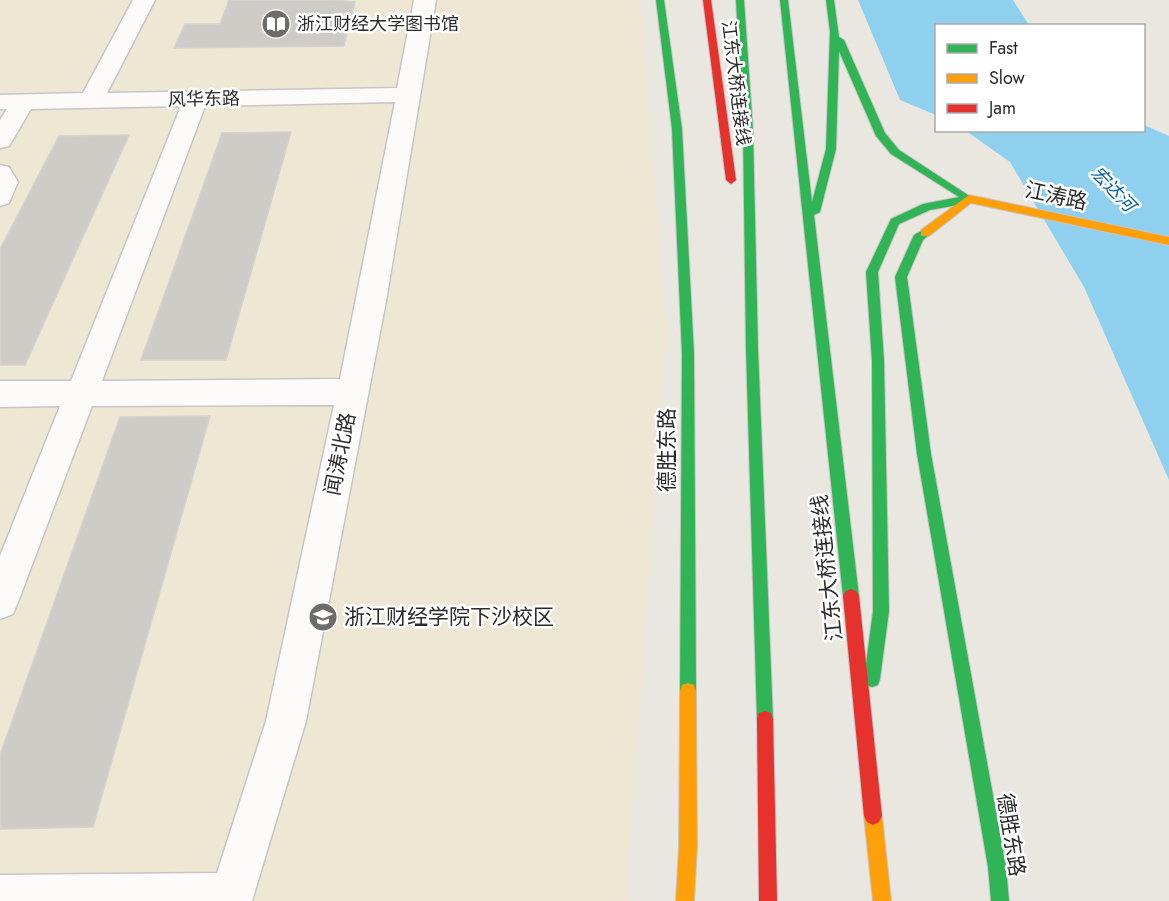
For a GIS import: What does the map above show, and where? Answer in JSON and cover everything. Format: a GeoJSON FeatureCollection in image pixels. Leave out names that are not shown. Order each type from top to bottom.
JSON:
{"type":"FeatureCollection","features":[{"type":"Feature","properties":{"kind":"main road","name":"德胜东路"},"geometry":{"type":"LineString","coordinates":[[660,0],[677,129],[688,354],[688,847],[685,901]]}},
{"type":"Feature","properties":{"kind":"main road","name":"江东大桥连接线"},"geometry":{"type":"LineString","coordinates":[[707,0],[732,189]]}},
{"type":"Feature","properties":{"kind":"main road","name":"江东大桥连接线"},"geometry":{"type":"LineString","coordinates":[[740,0],[747,74],[752,349],[767,725],[768,901]]}},
{"type":"Feature","properties":{"kind":"main road","name":"江东大桥连接线"},"geometry":{"type":"LineString","coordinates":[[784,0],[841,493],[882,901]]}},
{"type":"Feature","properties":{"kind":"main road","name":"江东大桥连接线"},"geometry":{"type":"LineString","coordinates":[[810,231],[831,149],[835,32],[830,3]]}},
{"type":"Feature","properties":{"kind":"main road"},"geometry":{"type":"LineString","coordinates":[[835,32],[880,134],[895,152],[969,199]]}},
{"type":"Feature","properties":{"kind":"main road","name":"德胜东路"},"geometry":{"type":"LineString","coordinates":[[969,199],[918,238],[901,277],[924,454],[997,867],[1000,901]]}},
{"type":"Feature","properties":{"kind":"main road"},"geometry":{"type":"LineString","coordinates":[[864,731],[881,610],[878,361],[872,272],[895,222],[927,207],[969,199]]}},
{"type":"Feature","properties":{"kind":"main road","name":"江涛路"},"geometry":{"type":"LineString","coordinates":[[969,199],[1169,241]]}},
{"type":"Feature","properties":{"kind":"main road","name":"江东大桥连接线"},"geometry":{"type":"LineString","coordinates":[[735,212],[752,349]]}},
{"type":"Feature","properties":{"kind":"street"},"geometry":{"type":"LineString","coordinates":[[91,101],[144,0]]}},
{"type":"Feature","properties":{"kind":"street","name":"闻涛北路"},"geometry":{"type":"LineString","coordinates":[[231,898],[286,721],[352,392],[425,0]]}},
{"type":"Feature","properties":{"kind":"street","name":"风华东路"},"geometry":{"type":"LineString","coordinates":[[12,102],[408,95]]}},
{"type":"Feature","properties":{"kind":"street"},"geometry":{"type":"LineString","coordinates":[[0,602],[196,99]]}},
{"type":"Feature","properties":{"kind":"street"},"geometry":{"type":"LineString","coordinates":[[0,140],[12,102]]}},
{"type":"Feature","properties":{"kind":"street"},"geometry":{"type":"LineString","coordinates":[[0,173],[5,182],[0,197]]}},
{"type":"Feature","properties":{"kind":"street"},"geometry":{"type":"LineString","coordinates":[[0,394],[352,392]]}},
{"type":"Feature","properties":{"kind":"street"},"geometry":{"type":"LineString","coordinates":[[0,897],[231,898]]}},
{"type":"Feature","properties":{"kind":"shaded area","name":"浙江财经学院下沙校区"},"geometry":{"type":"Polygon","coordinates":[[[0,0],[640,0],[667,333],[626,901],[0,901],[0,0]]]}},
{"type":"Feature","properties":{"kind":"water"},"geometry":{"type":"Polygon","coordinates":[[[858,0],[1013,0],[1028,24],[935,24],[935,115],[900,100],[858,0]]]}},
{"type":"Feature","properties":{"kind":"water","name":"宏达河"},"geometry":{"type":"Polygon","coordinates":[[[1145,125],[1169,136],[1169,480],[1084,287],[1010,162],[967,132],[1145,132],[1145,125]]]}},
{"type":"Feature","properties":{"kind":"building","name":"浙江财经大学图书馆"},"geometry":{"type":"Polygon","coordinates":[[[229,0],[355,2],[344,46],[174,48],[185,24],[220,24],[229,0]]]}},
{"type":"Feature","properties":{"kind":"building"},"geometry":{"type":"Polygon","coordinates":[[[291,132],[226,360],[141,360],[222,133],[291,132]]]}},
{"type":"Feature","properties":{"kind":"building"},"geometry":{"type":"Polygon","coordinates":[[[129,135],[25,365],[0,365],[0,249],[59,136],[129,135]]]}},
{"type":"Feature","properties":{"kind":"building"},"geometry":{"type":"Polygon","coordinates":[[[210,416],[93,827],[0,829],[0,755],[120,417],[210,416]]]}},
{"type":"Feature","properties":{"kind":"traffic: fast"},"geometry":{"type":"LineString","coordinates":[[660,0],[677,129],[688,354],[688,691]]}},
{"type":"Feature","properties":{"kind":"traffic: fast"},"geometry":{"type":"LineString","coordinates":[[740,0],[748,131],[752,349],[765,719]]}},
{"type":"Feature","properties":{"kind":"traffic: fast"},"geometry":{"type":"LineString","coordinates":[[784,0],[851,596]]}},
{"type":"Feature","properties":{"kind":"traffic: fast"},"geometry":{"type":"LineString","coordinates":[[815,212],[831,149],[835,32],[830,0]]}},
{"type":"Feature","properties":{"kind":"traffic: fast"},"geometry":{"type":"LineString","coordinates":[[839,40],[880,134],[895,152],[969,199]]}},
{"type":"Feature","properties":{"kind":"traffic: fast"},"geometry":{"type":"LineString","coordinates":[[872,679],[881,611],[878,361],[872,272],[895,222],[927,207],[969,199]]}},
{"type":"Feature","properties":{"kind":"traffic: fast"},"geometry":{"type":"LineString","coordinates":[[925,233],[918,238],[901,277],[924,454],[997,867],[1000,901]]}},
{"type":"Feature","properties":{"kind":"traffic: slow"},"geometry":{"type":"LineString","coordinates":[[925,233],[969,199],[1169,241]]}},
{"type":"Feature","properties":{"kind":"traffic: slow"},"geometry":{"type":"LineString","coordinates":[[685,901],[688,847],[688,691]]}},
{"type":"Feature","properties":{"kind":"traffic: slow"},"geometry":{"type":"LineString","coordinates":[[873,816],[882,901]]}},
{"type":"Feature","properties":{"kind":"traffic: jam"},"geometry":{"type":"LineString","coordinates":[[707,0],[731,180]]}},
{"type":"Feature","properties":{"kind":"traffic: jam"},"geometry":{"type":"LineString","coordinates":[[851,596],[873,816]]}},
{"type":"Feature","properties":{"kind":"traffic: jam"},"geometry":{"type":"LineString","coordinates":[[765,719],[768,901]]}},
{"type":"Feature","properties":{"kind":"place","name":"浙江财经大学图书馆"},"geometry":{"type":"Point","coordinates":[276,24]}},
{"type":"Feature","properties":{"kind":"place","name":"浙江财经学院下沙校区"},"geometry":{"type":"Point","coordinates":[323,617]}}]}
